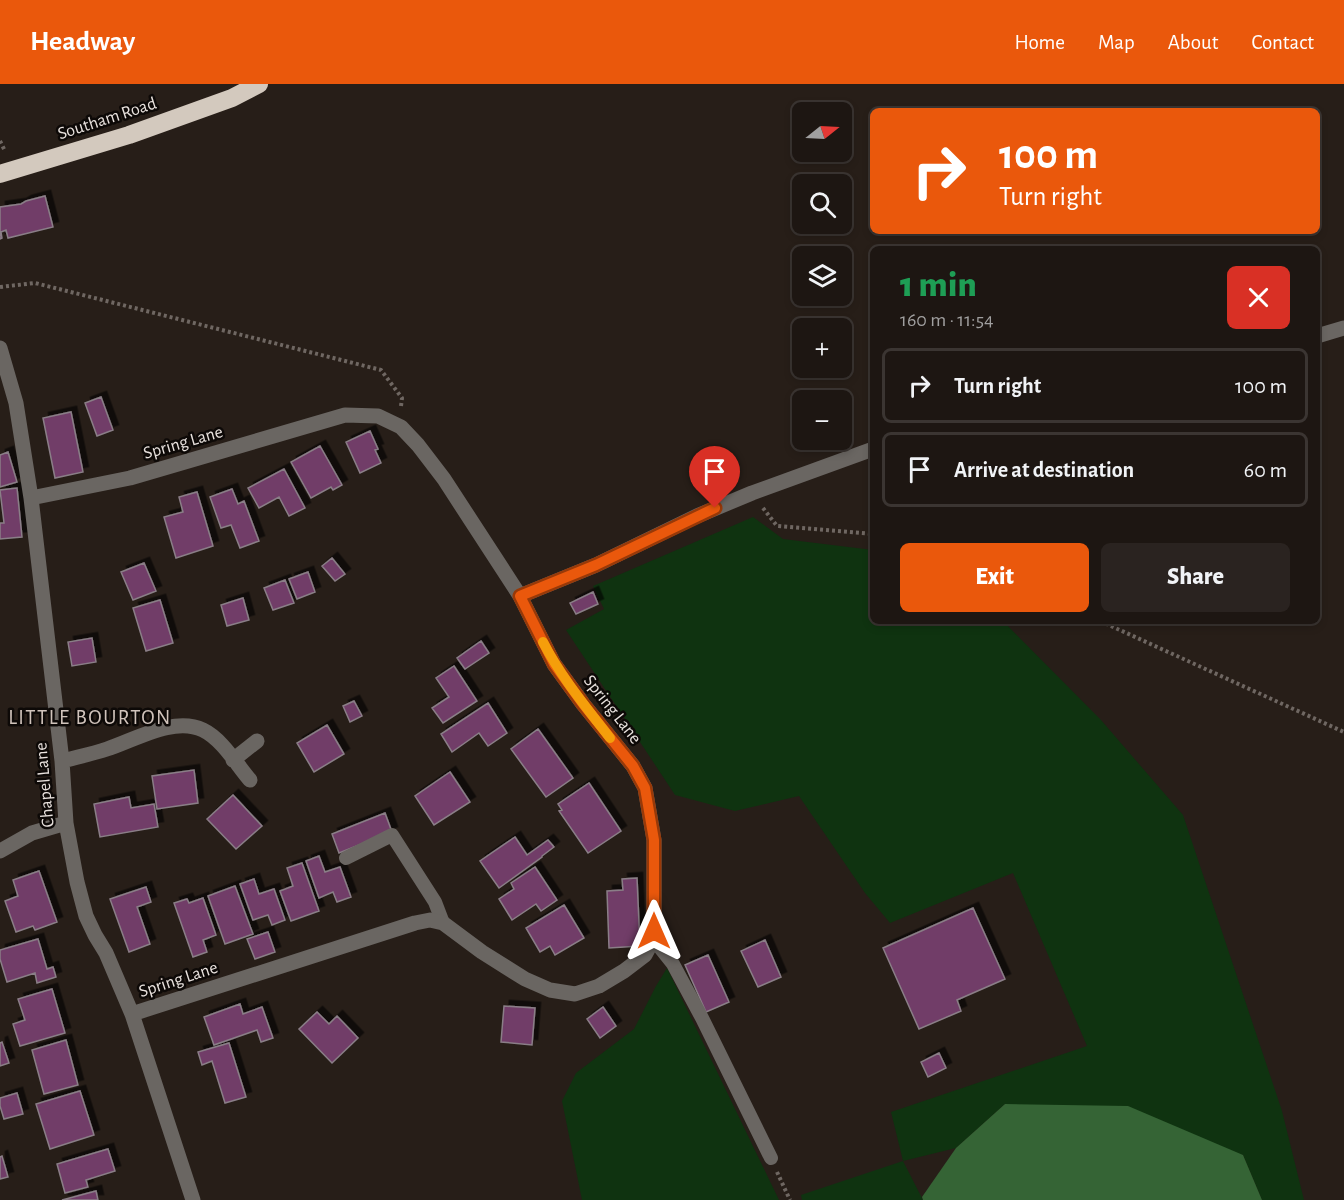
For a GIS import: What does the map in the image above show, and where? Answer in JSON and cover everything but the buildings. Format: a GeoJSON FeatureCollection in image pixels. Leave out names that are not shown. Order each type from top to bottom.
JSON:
{"type":"FeatureCollection","features":[{"type":"Feature","properties":{"kind":"highway","name":"Southam Road"},"geometry":{"type":"LineString","coordinates":[[0,174],[129,135],[232,98],[259,84]]}},
{"type":"Feature","properties":{"kind":"street"},"geometry":{"type":"LineString","coordinates":[[1320,335],[1344,328]]}},
{"type":"Feature","properties":{"kind":"street","name":"Chapel Lane"},"geometry":{"type":"LineString","coordinates":[[0,348],[16,404],[31,498],[62,761],[66,823],[76,882],[86,916],[106,953],[132,1014],[193,1200]]}},
{"type":"Feature","properties":{"kind":"street","name":"Spring Lane"},"geometry":{"type":"LineString","coordinates":[[31,498],[130,478],[345,415],[378,416],[401,427],[444,479],[520,596],[554,664],[633,766],[645,788],[654,840],[653,939]]}},
{"type":"Feature","properties":{"kind":"street"},"geometry":{"type":"LineString","coordinates":[[520,596],[596,565],[741,497],[870,450]]}},
{"type":"Feature","properties":{"kind":"street"},"geometry":{"type":"LineString","coordinates":[[62,761],[107,749],[166,728],[184,726],[203,730],[218,741],[250,780]]}},
{"type":"Feature","properties":{"kind":"street"},"geometry":{"type":"LineString","coordinates":[[233,760],[257,741]]}},
{"type":"Feature","properties":{"kind":"street"},"geometry":{"type":"LineString","coordinates":[[0,850],[32,833],[66,823]]}},
{"type":"Feature","properties":{"kind":"street","name":"Spring Lane"},"geometry":{"type":"LineString","coordinates":[[132,1014],[416,923],[430,920],[443,923]]}},
{"type":"Feature","properties":{"kind":"street"},"geometry":{"type":"LineString","coordinates":[[443,923],[482,952],[525,979],[550,990],[575,994],[598,986],[624,971],[645,955],[653,939]]}},
{"type":"Feature","properties":{"kind":"lane"},"geometry":{"type":"LineString","coordinates":[[346,858],[392,835],[435,902],[443,923]]}},
{"type":"Feature","properties":{"kind":"lane"},"geometry":{"type":"LineString","coordinates":[[653,939],[673,964],[771,1158]]}},
{"type":"Feature","properties":{"kind":"path"},"geometry":{"type":"LineString","coordinates":[[0,287],[34,283],[381,370],[402,398],[401,427]]}},
{"type":"Feature","properties":{"kind":"path"},"geometry":{"type":"LineString","coordinates":[[764,509],[777,526],[870,534]]}},
{"type":"Feature","properties":{"kind":"path"},"geometry":{"type":"LineString","coordinates":[[1106,624],[1344,732]]}},
{"type":"Feature","properties":{"kind":"path"},"geometry":{"type":"LineString","coordinates":[[771,1158],[790,1200]]}},
{"type":"Feature","properties":{"kind":"green space"},"geometry":{"type":"Polygon","coordinates":[[[753,517],[783,539],[870,550],[870,624],[1006,624],[1101,720],[1183,815],[1282,1111],[1304,1200],[1262,1200],[1243,1155],[1005,1104],[956,1148],[903,1161],[891,1112],[1087,1046],[1013,873],[890,923],[865,893],[799,796],[735,811],[675,795],[566,630],[604,609],[593,586],[753,517]]]}},
{"type":"Feature","properties":{"kind":"green space"},"geometry":{"type":"Polygon","coordinates":[[[667,968],[779,1200],[582,1200],[562,1101],[576,1073],[634,1029],[667,968]]]}},
{"type":"Feature","properties":{"kind":"green space"},"geometry":{"type":"Polygon","coordinates":[[[1005,1104],[1128,1106],[1243,1155],[1262,1200],[923,1200],[922,1197],[956,1148],[1005,1104]]]}},
{"type":"Feature","properties":{"kind":"green space"},"geometry":{"type":"Polygon","coordinates":[[[903,1161],[923,1200],[802,1200],[801,1195],[903,1161]]]}},
{"type":"Feature","properties":{"kind":"slow traffic"},"geometry":{"type":"LineString","coordinates":[[543,642],[554,664],[610,738]]}},
{"type":"Feature","properties":{"kind":"district","name":"LITTLE BOURTON"},"geometry":{"type":"Point","coordinates":[90,717]}},
{"type":"Feature","properties":{"kind":"route"},"geometry":{"type":"LineString","coordinates":[[654,931],[654,840],[645,788],[633,766],[554,664],[520,596],[596,565],[715,508]]}}]}
